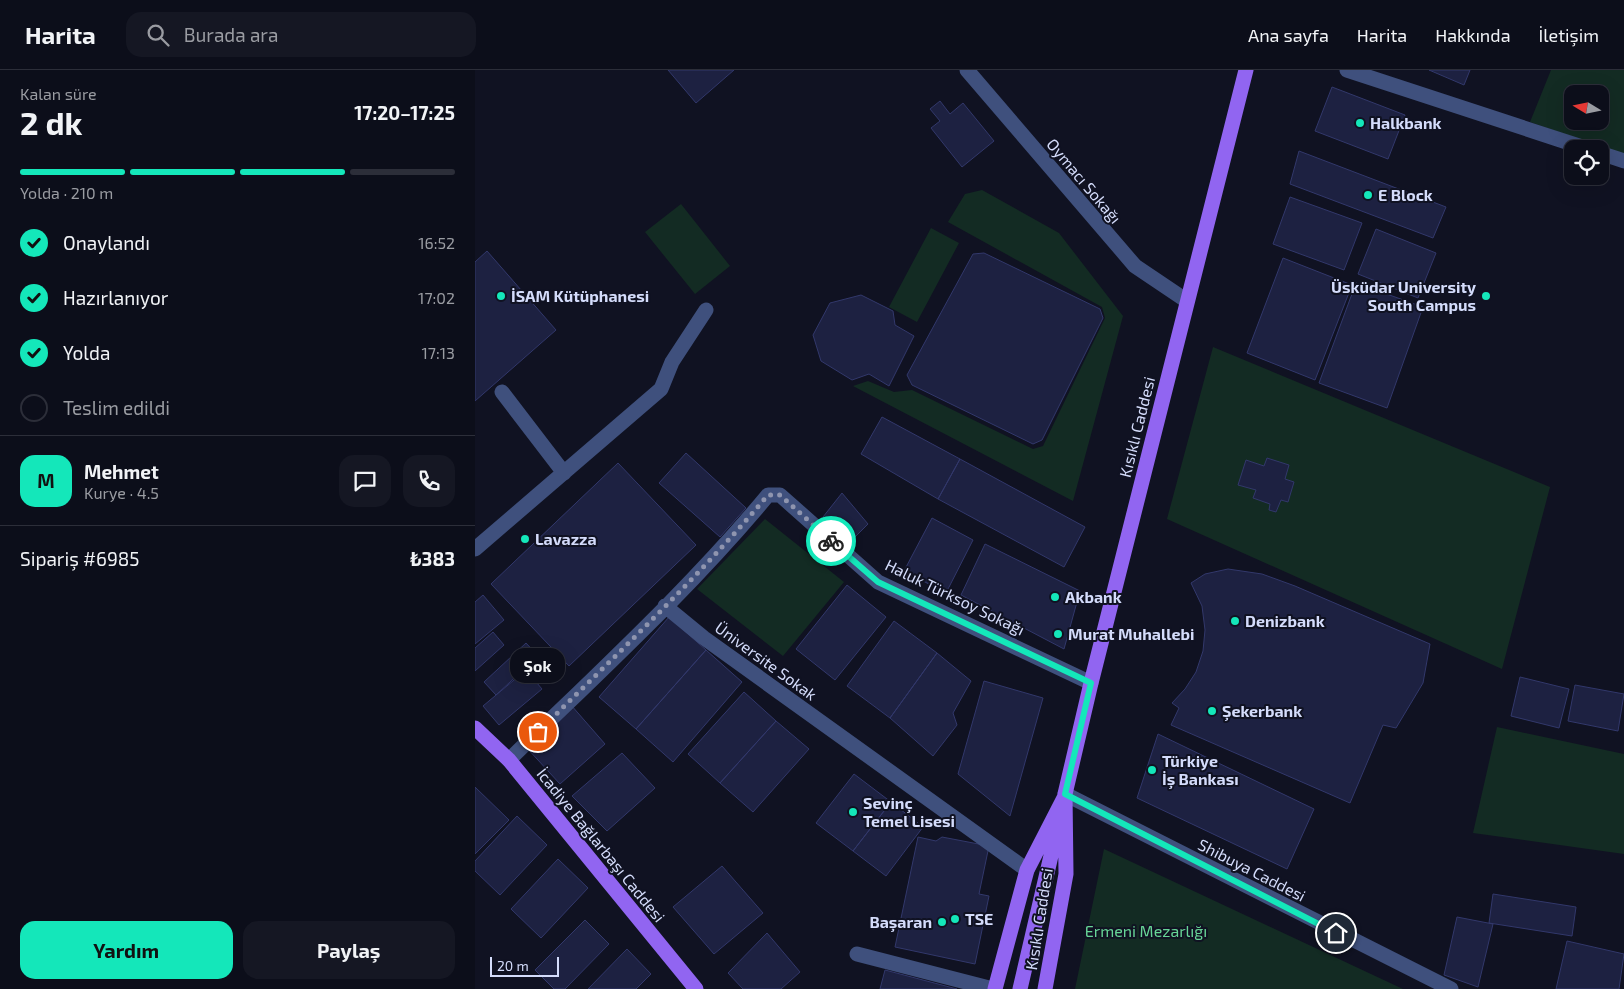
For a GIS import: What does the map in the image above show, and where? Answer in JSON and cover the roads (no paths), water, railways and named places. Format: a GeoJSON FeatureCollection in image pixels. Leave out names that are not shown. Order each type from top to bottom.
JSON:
{"type":"FeatureCollection","features":[{"type":"Feature","properties":{"kind":"main road","name":"Kısıklı Caddesi"},"geometry":{"type":"LineString","coordinates":[[994,989],[1027,870],[1065,794],[1091,683],[1245,70]]}},
{"type":"Feature","properties":{"kind":"main road","name":"İcadiye Bağlarbaşı Caddesi"},"geometry":{"type":"LineString","coordinates":[[475,728],[509,760],[697,989]]}},
{"type":"Feature","properties":{"kind":"main road","name":"Kısıklı Caddesi"},"geometry":{"type":"LineString","coordinates":[[1045,989],[1066,874],[1065,794]]}},
{"type":"Feature","properties":{"kind":"main road"},"geometry":{"type":"LineString","coordinates":[[1019,989],[1065,794]]}},
{"type":"Feature","properties":{"kind":"street","name":"Oymacı Sokağı"},"geometry":{"type":"LineString","coordinates":[[967,70],[1135,266],[1187,301]]}},
{"type":"Feature","properties":{"kind":"street"},"geometry":{"type":"LineString","coordinates":[[1347,70],[1564,141]]}},
{"type":"Feature","properties":{"kind":"street"},"geometry":{"type":"LineString","coordinates":[[1609,156],[1624,161]]}},
{"type":"Feature","properties":{"kind":"street"},"geometry":{"type":"LineString","coordinates":[[475,549],[661,389],[672,362],[705,310]]}},
{"type":"Feature","properties":{"kind":"street"},"geometry":{"type":"LineString","coordinates":[[502,392],[564,473]]}},
{"type":"Feature","properties":{"kind":"street","name":"Haluk Türksoy Sokağı"},"geometry":{"type":"LineString","coordinates":[[665,606],[743,525],[768,495],[780,495],[878,582],[1091,683]]}},
{"type":"Feature","properties":{"kind":"street"},"geometry":{"type":"LineString","coordinates":[[509,760],[665,606]]}},
{"type":"Feature","properties":{"kind":"street","name":"Üniversite Sokak"},"geometry":{"type":"LineString","coordinates":[[665,606],[704,638],[1027,870]]}},
{"type":"Feature","properties":{"kind":"street","name":"Shibuya Caddesi"},"geometry":{"type":"LineString","coordinates":[[1065,794],[1451,989]]}},
{"type":"Feature","properties":{"kind":"street"},"geometry":{"type":"LineString","coordinates":[[857,954],[994,989]]}},
{"type":"Feature","properties":{"kind":"place","name":"Halkbank"},"geometry":{"type":"Point","coordinates":[1360,123]}},
{"type":"Feature","properties":{"kind":"place","name":"E Block"},"geometry":{"type":"Point","coordinates":[1368,195]}},
{"type":"Feature","properties":{"kind":"place","name":"İSAM Kütüphanesi"},"geometry":{"type":"Point","coordinates":[501,296]}},
{"type":"Feature","properties":{"kind":"place","name":"Üsküdar University South Campus"},"geometry":{"type":"Point","coordinates":[1486,296]}},
{"type":"Feature","properties":{"kind":"place","name":"Lavazza"},"geometry":{"type":"Point","coordinates":[525,539]}},
{"type":"Feature","properties":{"kind":"place","name":"Akbank"},"geometry":{"type":"Point","coordinates":[1055,597]}},
{"type":"Feature","properties":{"kind":"place","name":"Denizbank"},"geometry":{"type":"Point","coordinates":[1235,621]}},
{"type":"Feature","properties":{"kind":"place","name":"Murat Muhallebi"},"geometry":{"type":"Point","coordinates":[1058,634]}},
{"type":"Feature","properties":{"kind":"place","name":"Şekerbank"},"geometry":{"type":"Point","coordinates":[1212,711]}},
{"type":"Feature","properties":{"kind":"place","name":"Şok"},"geometry":{"type":"Point","coordinates":[538,732]}},
{"type":"Feature","properties":{"kind":"place","name":"Türkiye İş Bankası"},"geometry":{"type":"Point","coordinates":[1152,770]}},
{"type":"Feature","properties":{"kind":"place","name":"Sevinç Temel Lisesi"},"geometry":{"type":"Point","coordinates":[853,812]}},
{"type":"Feature","properties":{"kind":"place","name":"TSE"},"geometry":{"type":"Point","coordinates":[955,919]}},
{"type":"Feature","properties":{"kind":"place","name":"Başaran"},"geometry":{"type":"Point","coordinates":[942,922]}},
{"type":"Feature","properties":{"kind":"park label","name":"Ermeni Mezarlığı"},"geometry":{"type":"Point","coordinates":[1146,931]}}]}
